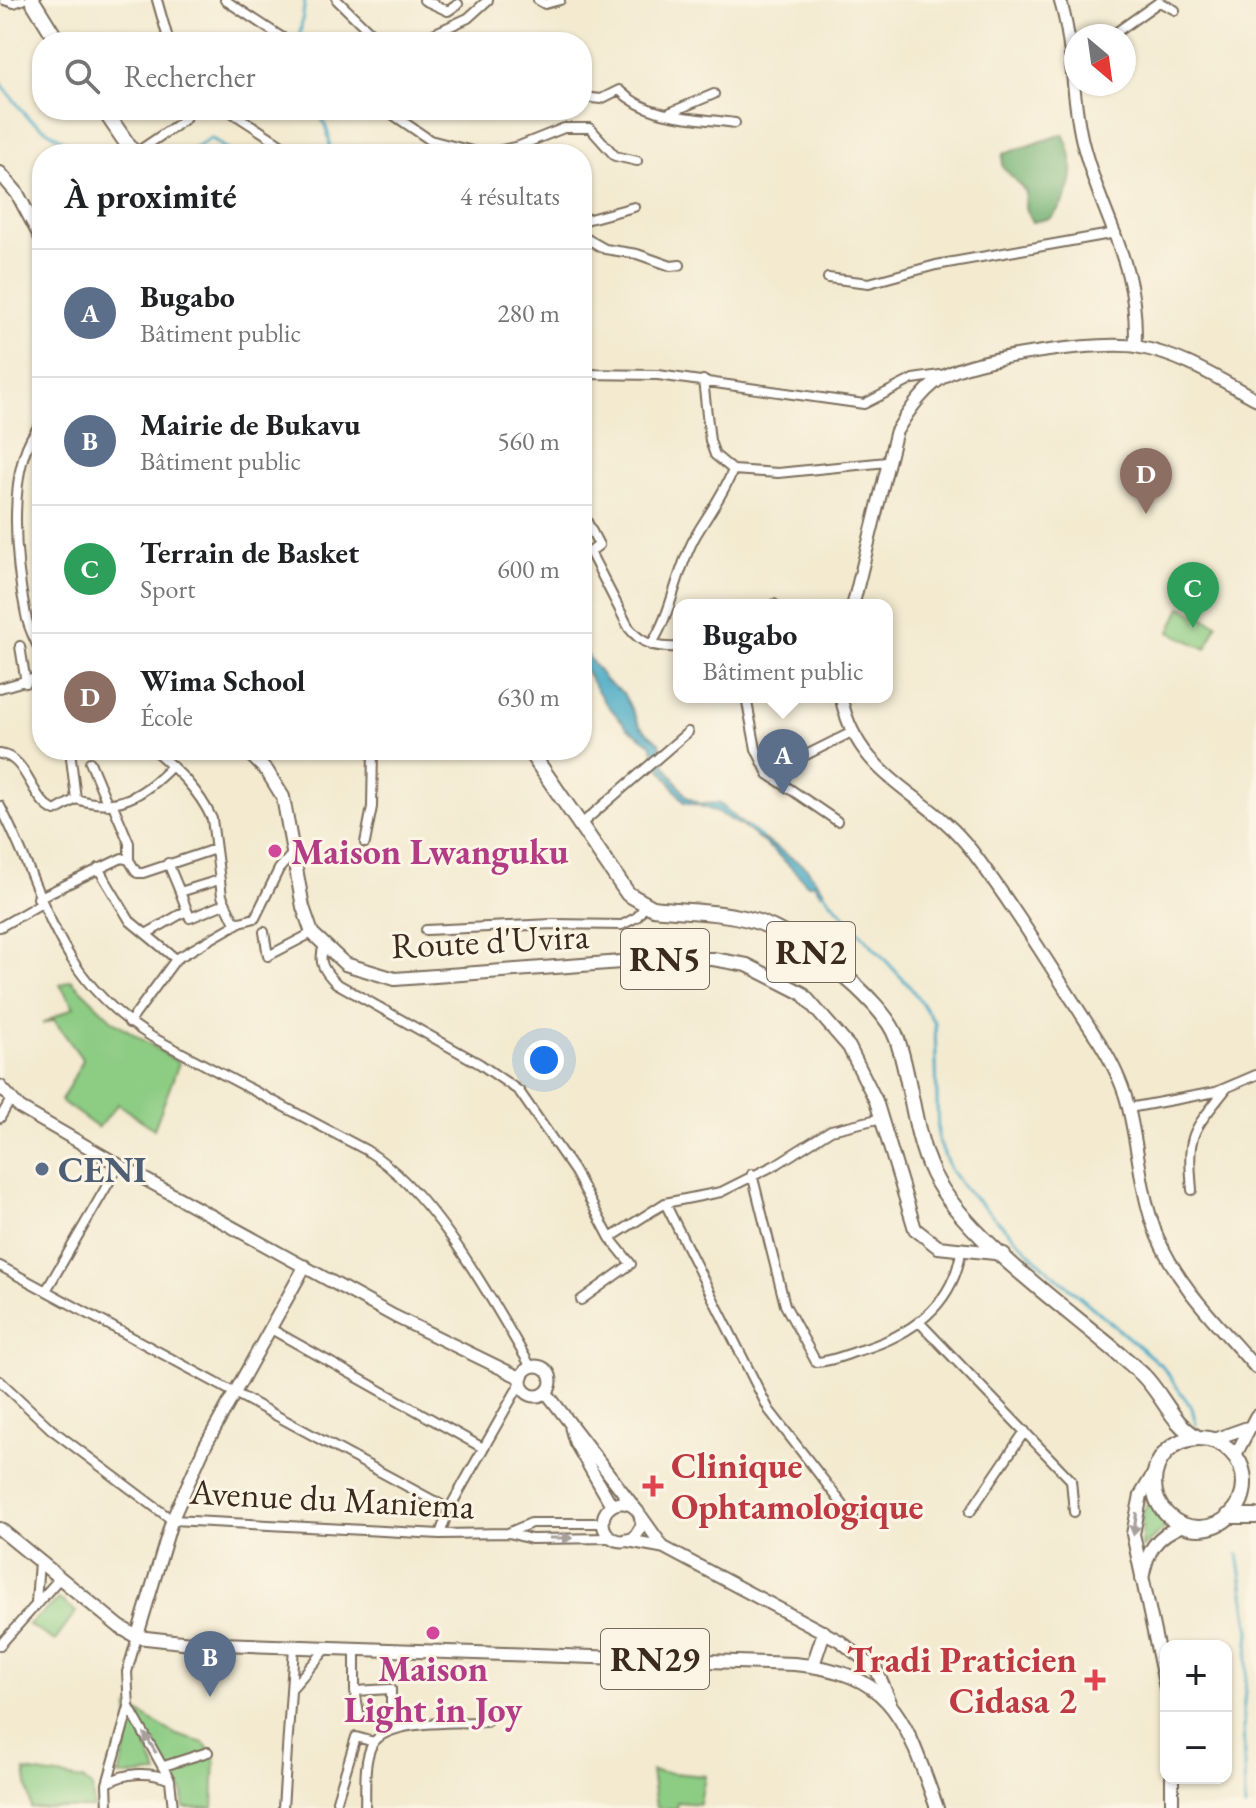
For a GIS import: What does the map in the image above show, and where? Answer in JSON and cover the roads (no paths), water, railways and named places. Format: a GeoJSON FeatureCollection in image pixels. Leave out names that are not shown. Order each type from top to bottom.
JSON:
{"type":"FeatureCollection","features":[{"type":"Feature","properties":{"kind":"highway"},"geometry":{"type":"LineString","coordinates":[[32,0],[52,32]]}},
{"type":"Feature","properties":{"kind":"highway"},"geometry":{"type":"LineString","coordinates":[[111,120],[127,144]]}},
{"type":"Feature","properties":{"kind":"highway"},"geometry":{"type":"LineString","coordinates":[[536,760],[628,894],[645,906]]}},
{"type":"Feature","properties":{"kind":"highway","name":"RN2"},"geometry":{"type":"LineString","coordinates":[[645,906],[760,922],[810,952],[869,997],[896,1037],[933,1173],[953,1204],[1004,1254],[1142,1375],[1177,1423],[1205,1439]]}},
{"type":"Feature","properties":{"kind":"highway","name":"RN2"},"geometry":{"type":"LineString","coordinates":[[1163,1403],[1171,1429],[1170,1449]]}},
{"type":"Feature","properties":{"kind":"highway"},"geometry":{"type":"LineString","coordinates":[[1256,1493],[1238,1461],[1205,1439],[1170,1449],[1156,1470],[1154,1490],[1158,1502],[1166,1513],[1183,1525],[1210,1526],[1228,1516],[1256,1516]]}},
{"type":"Feature","properties":{"kind":"highway"},"geometry":{"type":"LineString","coordinates":[[1228,1516],[1243,1491],[1238,1461]]}},
{"type":"Feature","properties":{"kind":"main road"},"geometry":{"type":"LineString","coordinates":[[0,173],[17,193],[32,221]]}},
{"type":"Feature","properties":{"kind":"main road","name":"Route d'Uvira"},"geometry":{"type":"LineString","coordinates":[[256,760],[267,771],[283,797],[303,907],[312,933],[345,964],[395,979],[661,959],[713,959],[747,965],[802,993],[836,1029],[870,1086],[915,1229],[938,1247],[961,1252],[1004,1254]]}},
{"type":"Feature","properties":{"kind":"main road"},"geometry":{"type":"LineString","coordinates":[[1156,1470],[1141,1495],[1133,1534],[1160,1662]]}},
{"type":"Feature","properties":{"kind":"main road"},"geometry":{"type":"LineString","coordinates":[[1142,1582],[1150,1548],[1165,1533],[1183,1525]]}},
{"type":"Feature","properties":{"kind":"main road","name":"RN29"},"geometry":{"type":"LineString","coordinates":[[0,1529],[97,1611],[137,1637],[294,1647],[813,1665],[843,1673],[890,1701]]}},
{"type":"Feature","properties":{"kind":"main road"},"geometry":{"type":"LineString","coordinates":[[813,1665],[824,1632]]}},
{"type":"Feature","properties":{"kind":"main road"},"geometry":{"type":"LineString","coordinates":[[890,1701],[908,1733],[937,1808]]}},
{"type":"Feature","properties":{"kind":"main road"},"geometry":{"type":"LineString","coordinates":[[1172,1784],[1172,1808]]}},
{"type":"Feature","properties":{"kind":"street"},"geometry":{"type":"LineString","coordinates":[[4,0],[14,3],[22,0]]}},
{"type":"Feature","properties":{"kind":"street"},"geometry":{"type":"LineString","coordinates":[[157,0],[166,32]]}},
{"type":"Feature","properties":{"kind":"street"},"geometry":{"type":"LineString","coordinates":[[225,0],[274,32]]}},
{"type":"Feature","properties":{"kind":"street"},"geometry":{"type":"LineString","coordinates":[[337,0],[370,32]]}},
{"type":"Feature","properties":{"kind":"street"},"geometry":{"type":"LineString","coordinates":[[424,0],[448,11],[457,2],[468,18]]}},
{"type":"Feature","properties":{"kind":"street"},"geometry":{"type":"LineString","coordinates":[[438,32],[468,18],[488,0]]}},
{"type":"Feature","properties":{"kind":"street"},"geometry":{"type":"LineString","coordinates":[[538,0],[545,4],[560,0]]}},
{"type":"Feature","properties":{"kind":"street"},"geometry":{"type":"LineString","coordinates":[[1060,0],[1066,24]]}},
{"type":"Feature","properties":{"kind":"street"},"geometry":{"type":"LineString","coordinates":[[1128,24],[1159,2],[1175,10]]}},
{"type":"Feature","properties":{"kind":"street"},"geometry":{"type":"LineString","coordinates":[[592,98],[601,99],[619,90],[631,102],[664,115],[735,123]]}},
{"type":"Feature","properties":{"kind":"street"},"geometry":{"type":"LineString","coordinates":[[664,115],[714,94]]}},
{"type":"Feature","properties":{"kind":"street"},"geometry":{"type":"LineString","coordinates":[[1075,96],[1091,176],[1132,277],[1135,346]]}},
{"type":"Feature","properties":{"kind":"street"},"geometry":{"type":"LineString","coordinates":[[149,144],[184,120]]}},
{"type":"Feature","properties":{"kind":"street"},"geometry":{"type":"LineString","coordinates":[[243,120],[281,144]]}},
{"type":"Feature","properties":{"kind":"street"},"geometry":{"type":"LineString","coordinates":[[401,120],[430,140],[452,144]]}},
{"type":"Feature","properties":{"kind":"street"},"geometry":{"type":"LineString","coordinates":[[522,144],[575,126],[590,128],[615,156],[637,161]]}},
{"type":"Feature","properties":{"kind":"street"},"geometry":{"type":"LineString","coordinates":[[592,218],[634,207]]}},
{"type":"Feature","properties":{"kind":"street"},"geometry":{"type":"LineString","coordinates":[[828,278],[869,283],[936,265],[1116,233]]}},
{"type":"Feature","properties":{"kind":"street"},"geometry":{"type":"LineString","coordinates":[[592,242],[605,249],[637,254],[671,266],[680,265]]}},
{"type":"Feature","properties":{"kind":"street"},"geometry":{"type":"LineString","coordinates":[[592,374],[703,380],[733,388],[864,404],[913,379],[947,374],[975,363],[1021,355],[1135,346],[1186,360],[1256,399]]}},
{"type":"Feature","properties":{"kind":"street"},"geometry":{"type":"LineString","coordinates":[[854,599],[887,462],[908,411],[947,374]]}},
{"type":"Feature","properties":{"kind":"street"},"geometry":{"type":"LineString","coordinates":[[703,380],[710,441],[715,455],[733,470],[778,473],[887,462]]}},
{"type":"Feature","properties":{"kind":"street"},"geometry":{"type":"LineString","coordinates":[[32,439],[25,450],[17,534],[26,618],[32,632]]}},
{"type":"Feature","properties":{"kind":"street"},"geometry":{"type":"LineString","coordinates":[[651,645],[666,619],[695,536],[721,499],[733,470]]}},
{"type":"Feature","properties":{"kind":"street"},"geometry":{"type":"LineString","coordinates":[[592,531],[599,545],[592,550]]}},
{"type":"Feature","properties":{"kind":"street"},"geometry":{"type":"LineString","coordinates":[[592,556],[629,628],[651,645],[673,647]]}},
{"type":"Feature","properties":{"kind":"street"},"geometry":{"type":"LineString","coordinates":[[20,646],[26,683]]}},
{"type":"Feature","properties":{"kind":"street"},"geometry":{"type":"LineString","coordinates":[[0,688],[32,680]]}},
{"type":"Feature","properties":{"kind":"street"},"geometry":{"type":"LineString","coordinates":[[747,703],[756,749],[768,774],[837,821]]}},
{"type":"Feature","properties":{"kind":"street"},"geometry":{"type":"LineString","coordinates":[[843,703],[852,732],[881,772],[944,823],[972,851],[1100,1043],[1129,1108],[1148,1205],[1164,1251],[1191,1297],[1256,1368]]}},
{"type":"Feature","properties":{"kind":"street"},"geometry":{"type":"LineString","coordinates":[[580,825],[688,732]]}},
{"type":"Feature","properties":{"kind":"street"},"geometry":{"type":"LineString","coordinates":[[768,774],[852,732]]}},
{"type":"Feature","properties":{"kind":"street"},"geometry":{"type":"LineString","coordinates":[[0,754],[7,755],[18,764],[47,807],[55,811],[76,799],[110,805],[130,798],[172,766]]}},
{"type":"Feature","properties":{"kind":"street"},"geometry":{"type":"LineString","coordinates":[[71,760],[76,799]]}},
{"type":"Feature","properties":{"kind":"street"},"geometry":{"type":"LineString","coordinates":[[165,760],[206,806],[212,819],[224,904],[234,921],[240,922]]}},
{"type":"Feature","properties":{"kind":"street"},"geometry":{"type":"LineString","coordinates":[[365,843],[372,807],[373,760]]}},
{"type":"Feature","properties":{"kind":"street"},"geometry":{"type":"LineString","coordinates":[[90,762],[129,843],[129,860],[137,873],[215,849]]}},
{"type":"Feature","properties":{"kind":"street"},"geometry":{"type":"LineString","coordinates":[[0,806],[39,901],[69,956],[95,990],[129,1023],[366,1150],[398,1171],[431,1209],[531,1367]]}},
{"type":"Feature","properties":{"kind":"street"},"geometry":{"type":"LineString","coordinates":[[129,1023],[176,959],[260,913],[279,869],[294,852]]}},
{"type":"Feature","properties":{"kind":"street"},"geometry":{"type":"LineString","coordinates":[[0,927],[98,868],[122,858],[129,860]]}},
{"type":"Feature","properties":{"kind":"street"},"geometry":{"type":"LineString","coordinates":[[168,863],[190,918],[224,904]]}},
{"type":"Feature","properties":{"kind":"street"},"geometry":{"type":"LineString","coordinates":[[98,868],[126,915],[176,959]]}},
{"type":"Feature","properties":{"kind":"street"},"geometry":{"type":"LineString","coordinates":[[180,892],[219,880]]}},
{"type":"Feature","properties":{"kind":"street"},"geometry":{"type":"LineString","coordinates":[[426,930],[553,924],[622,925],[637,917],[645,906]]}},
{"type":"Feature","properties":{"kind":"street"},"geometry":{"type":"LineString","coordinates":[[146,934],[186,911]]}},
{"type":"Feature","properties":{"kind":"street"},"geometry":{"type":"LineString","coordinates":[[264,932],[268,956],[312,933]]}},
{"type":"Feature","properties":{"kind":"street"},"geometry":{"type":"LineString","coordinates":[[324,945],[319,958],[323,969],[336,983],[480,1064],[519,1091],[575,1172],[610,1238],[631,1264],[581,1300]]}},
{"type":"Feature","properties":{"kind":"street"},"geometry":{"type":"LineString","coordinates":[[1129,1108],[1227,1088],[1256,1075]]}},
{"type":"Feature","properties":{"kind":"street"},"geometry":{"type":"LineString","coordinates":[[0,1086],[10,1101],[119,1165],[444,1342],[521,1380],[524,1391],[533,1396],[546,1392],[551,1383],[549,1372],[540,1367],[531,1367]]}},
{"type":"Feature","properties":{"kind":"street"},"geometry":{"type":"LineString","coordinates":[[1192,1190],[1188,1145],[1198,1125],[1227,1088]]}},
{"type":"Feature","properties":{"kind":"street"},"geometry":{"type":"LineString","coordinates":[[0,1118],[10,1101]]}},
{"type":"Feature","properties":{"kind":"street"},"geometry":{"type":"LineString","coordinates":[[610,1238],[665,1203],[721,1192],[777,1164],[831,1130],[882,1118]]}},
{"type":"Feature","properties":{"kind":"street"},"geometry":{"type":"LineString","coordinates":[[47,1289],[119,1165]]}},
{"type":"Feature","properties":{"kind":"street"},"geometry":{"type":"LineString","coordinates":[[752,1174],[785,1305],[813,1360],[819,1363],[877,1345],[921,1324],[953,1281],[961,1252]]}},
{"type":"Feature","properties":{"kind":"street"},"geometry":{"type":"LineString","coordinates":[[665,1203],[769,1410],[854,1519]]}},
{"type":"Feature","properties":{"kind":"street"},"geometry":{"type":"LineString","coordinates":[[0,1266],[449,1509]]}},
{"type":"Feature","properties":{"kind":"street"},"geometry":{"type":"LineString","coordinates":[[108,1808],[107,1784],[129,1707],[127,1672],[172,1520],[204,1448],[305,1266]]}},
{"type":"Feature","properties":{"kind":"street"},"geometry":{"type":"LineString","coordinates":[[921,1324],[1071,1480],[1074,1512]]}},
{"type":"Feature","properties":{"kind":"street"},"geometry":{"type":"LineString","coordinates":[[271,1329],[483,1448]]}},
{"type":"Feature","properties":{"kind":"street"},"geometry":{"type":"LineString","coordinates":[[440,1534],[449,1509],[531,1367]]}},
{"type":"Feature","properties":{"kind":"street","name":"Avenue du Maniema"},"geometry":{"type":"LineString","coordinates":[[0,1381],[51,1429],[172,1520],[440,1534],[509,1533],[531,1539],[619,1539]]}},
{"type":"Feature","properties":{"kind":"street"},"geometry":{"type":"LineString","coordinates":[[546,1392],[571,1428],[583,1437],[663,1547]]}},
{"type":"Feature","properties":{"kind":"street"},"geometry":{"type":"LineString","coordinates":[[1238,1461],[1247,1428],[1256,1416]]}},
{"type":"Feature","properties":{"kind":"street"},"geometry":{"type":"LineString","coordinates":[[571,1428],[575,1442],[612,1506]]}},
{"type":"Feature","properties":{"kind":"street"},"geometry":{"type":"LineString","coordinates":[[1205,1439],[1247,1428]]}},
{"type":"Feature","properties":{"kind":"street"},"geometry":{"type":"LineString","coordinates":[[970,1512],[1025,1431]]}},
{"type":"Feature","properties":{"kind":"street"},"geometry":{"type":"LineString","coordinates":[[603,1523],[612,1506],[625,1503],[638,1512]]}},
{"type":"Feature","properties":{"kind":"street"},"geometry":{"type":"LineString","coordinates":[[619,1539],[639,1530],[638,1512]]}},
{"type":"Feature","properties":{"kind":"street"},"geometry":{"type":"LineString","coordinates":[[509,1533],[531,1523],[603,1523],[619,1539],[663,1547],[824,1632],[876,1669],[890,1701]]}},
{"type":"Feature","properties":{"kind":"street"},"geometry":{"type":"LineString","coordinates":[[36,1603],[39,1562]]}},
{"type":"Feature","properties":{"kind":"street"},"geometry":{"type":"LineString","coordinates":[[0,1645],[59,1579]]}},
{"type":"Feature","properties":{"kind":"street"},"geometry":{"type":"LineString","coordinates":[[283,1808],[294,1647]]}},
{"type":"Feature","properties":{"kind":"street"},"geometry":{"type":"LineString","coordinates":[[291,1689],[327,1648]]}},
{"type":"Feature","properties":{"kind":"street"},"geometry":{"type":"LineString","coordinates":[[355,1649],[355,1691],[360,1718],[391,1718],[391,1689],[355,1691]]}},
{"type":"Feature","properties":{"kind":"street"},"geometry":{"type":"LineString","coordinates":[[129,1707],[164,1766],[170,1780],[173,1808]]}},
{"type":"Feature","properties":{"kind":"street"},"geometry":{"type":"LineString","coordinates":[[365,1808],[370,1750],[388,1730],[486,1722]]}},
{"type":"Feature","properties":{"kind":"street"},"geometry":{"type":"LineString","coordinates":[[337,1800],[356,1737],[374,1742]]}},
{"type":"Feature","properties":{"kind":"street"},"geometry":{"type":"LineString","coordinates":[[164,1766],[208,1752]]}},
{"type":"Feature","properties":{"kind":"street"},"geometry":{"type":"LineString","coordinates":[[107,1784],[119,1776],[145,1774],[158,1774],[170,1780]]}},
{"type":"Feature","properties":{"kind":"water"},"geometry":{"type":"Polygon","coordinates":[[[592,662],[606,681],[623,693],[640,726],[660,743],[665,765],[687,797],[700,804],[719,803],[751,831],[807,868],[824,891],[821,893],[814,884],[807,884],[751,832],[718,813],[684,802],[659,766],[651,744],[628,728],[603,700],[592,682],[592,662]]]}},
{"type":"Feature","properties":{"kind":"waterway"},"geometry":{"type":"LineString","coordinates":[[300,32],[305,0]]}},
{"type":"Feature","properties":{"kind":"waterway"},"geometry":{"type":"LineString","coordinates":[[0,82],[28,118],[68,144]]}},
{"type":"Feature","properties":{"kind":"waterway"},"geometry":{"type":"LineString","coordinates":[[322,120],[330,144]]}},
{"type":"Feature","properties":{"kind":"waterway"},"geometry":{"type":"LineString","coordinates":[[201,144],[211,138],[220,144]]}},
{"type":"Feature","properties":{"kind":"waterway"},"geometry":{"type":"LineString","coordinates":[[747,827],[761,837]]}},
{"type":"Feature","properties":{"kind":"waterway"},"geometry":{"type":"LineString","coordinates":[[820,889],[911,988],[935,1023],[938,1139],[950,1169],[962,1186],[1047,1269],[1162,1366],[1192,1408],[1196,1424]]}},
{"type":"Feature","properties":{"kind":"waterway"},"geometry":{"type":"LineString","coordinates":[[1238,1554],[1250,1631],[1243,1714],[1245,1808]]}},
{"type":"Feature","properties":{"kind":"place","name":"Wima School"},"geometry":{"type":"Point","coordinates":[1146,514]}},
{"type":"Feature","properties":{"kind":"place","name":"Terrain de Basket"},"geometry":{"type":"Point","coordinates":[1193,628]}},
{"type":"Feature","properties":{"kind":"place","name":"Bugabo"},"geometry":{"type":"Point","coordinates":[783,795]}},
{"type":"Feature","properties":{"kind":"place","name":"Maison Lwanguku"},"geometry":{"type":"Point","coordinates":[275,851]}},
{"type":"Feature","properties":{"kind":"place","name":"CENI"},"geometry":{"type":"Point","coordinates":[42,1169]}},
{"type":"Feature","properties":{"kind":"place","name":"Clinique Ophtamologique"},"geometry":{"type":"Point","coordinates":[653,1486]}},
{"type":"Feature","properties":{"kind":"place","name":"Maison Light in Joy"},"geometry":{"type":"Point","coordinates":[433,1633]}},
{"type":"Feature","properties":{"kind":"place","name":"Tradi Praticien Cidasa 2"},"geometry":{"type":"Point","coordinates":[1095,1680]}},
{"type":"Feature","properties":{"kind":"place","name":"Mairie de Bukavu"},"geometry":{"type":"Point","coordinates":[210,1697]}}]}
